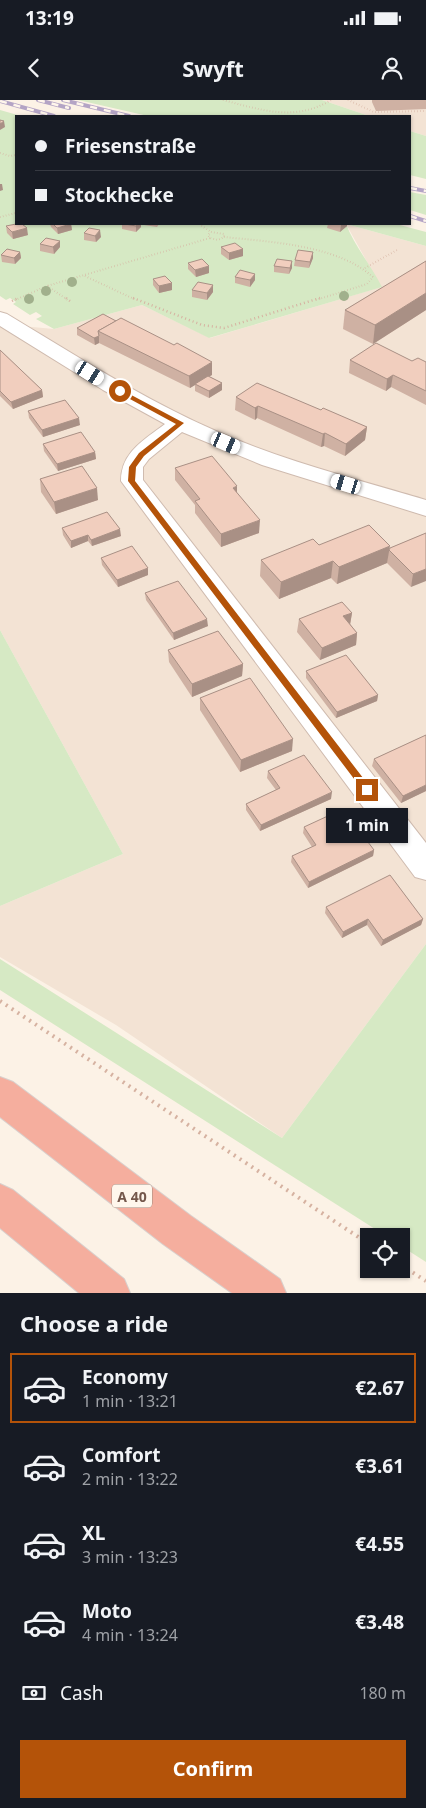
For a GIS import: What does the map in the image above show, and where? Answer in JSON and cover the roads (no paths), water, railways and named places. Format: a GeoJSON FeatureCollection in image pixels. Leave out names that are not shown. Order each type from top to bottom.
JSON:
{"type":"FeatureCollection","features":[{"type":"Feature","properties":{"kind":"highway","name":"A 40"},"geometry":{"type":"LineString","coordinates":[[0,1095],[176,1230],[266,1293]]}},
{"type":"Feature","properties":{"kind":"highway"},"geometry":{"type":"LineString","coordinates":[[0,1203],[110,1293]]}},
{"type":"Feature","properties":{"kind":"street"},"geometry":{"type":"LineString","coordinates":[[3,311],[120,391],[180,423],[240,449],[426,508]]}},
{"type":"Feature","properties":{"kind":"street"},"geometry":{"type":"LineString","coordinates":[[180,423],[142,454],[132,467],[132,481],[426,867]]}},
{"type":"Feature","properties":{"kind":"railway"},"geometry":{"type":"LineString","coordinates":[[38,100],[69,108]]}},
{"type":"Feature","properties":{"kind":"railway"},"geometry":{"type":"LineString","coordinates":[[63,100],[125,115]]}},
{"type":"Feature","properties":{"kind":"railway"},"geometry":{"type":"LineString","coordinates":[[0,101],[50,115]]}},
{"type":"Feature","properties":{"kind":"railway"},"geometry":{"type":"LineString","coordinates":[[411,188],[426,191]]}},
{"type":"Feature","properties":{"kind":"railway"},"geometry":{"type":"LineString","coordinates":[[411,216],[426,221]]}}]}
